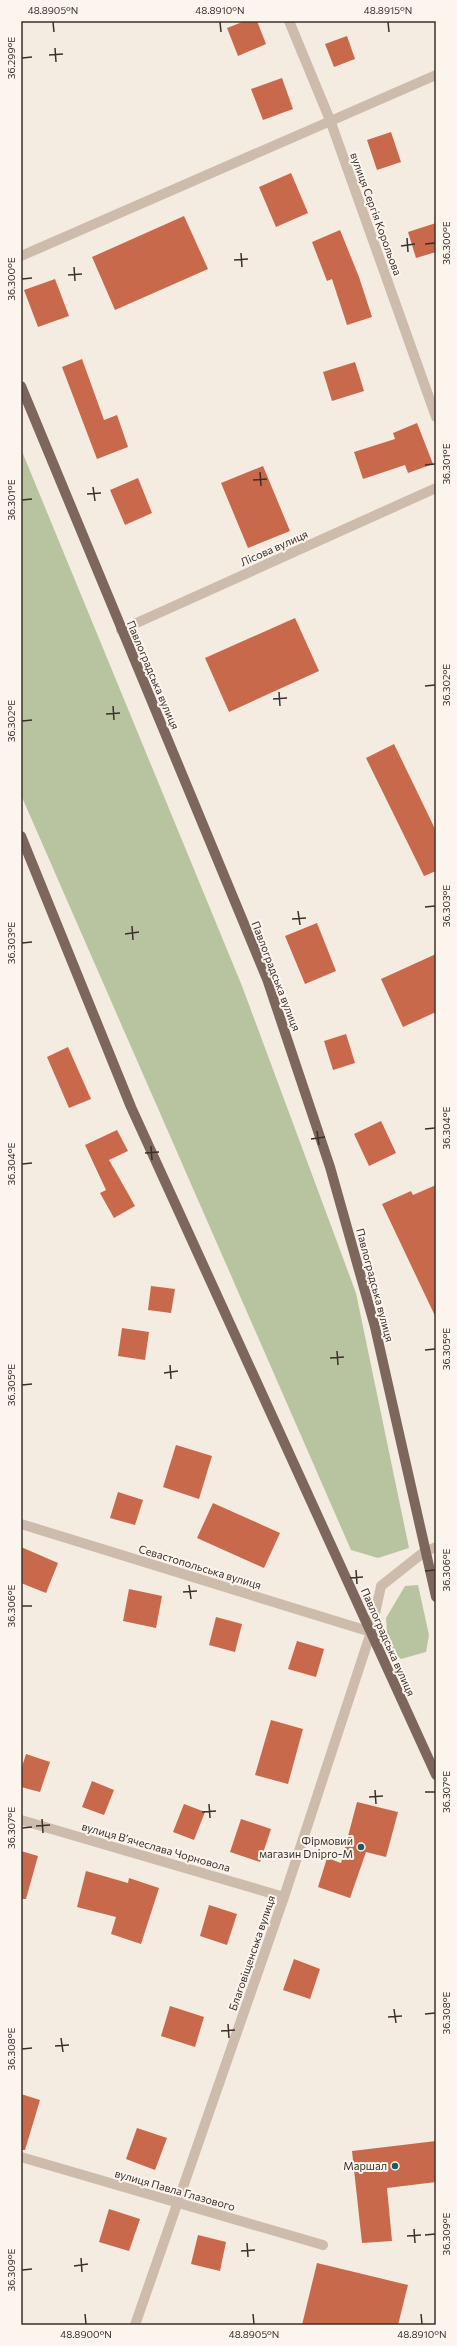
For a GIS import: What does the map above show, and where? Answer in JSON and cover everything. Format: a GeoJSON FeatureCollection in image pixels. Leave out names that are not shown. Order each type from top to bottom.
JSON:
{"type":"FeatureCollection","features":[{"type":"Feature","properties":{"kind":"main road","name":"Павлоградська вулиця"},"geometry":{"type":"LineString","coordinates":[[21,386],[267,979],[330,1167],[374,1327],[424,1552],[436,1597]]}},
{"type":"Feature","properties":{"kind":"main road","name":"Павлоградська вулиця"},"geometry":{"type":"LineString","coordinates":[[21,836],[130,1107],[436,1775]]}},
{"type":"Feature","properties":{"kind":"street","name":"вулиця Сергія Корольова"},"geometry":{"type":"LineString","coordinates":[[289,21],[330,120],[436,417]]}},
{"type":"Feature","properties":{"kind":"street"},"geometry":{"type":"LineString","coordinates":[[21,256],[436,74]]}},
{"type":"Feature","properties":{"kind":"street","name":"Лісова вулиця"},"geometry":{"type":"LineString","coordinates":[[121,630],[436,488]]}},
{"type":"Feature","properties":{"kind":"street","name":"Севастопольська вулиця"},"geometry":{"type":"LineString","coordinates":[[21,1524],[371,1632]]}},
{"type":"Feature","properties":{"kind":"street","name":"Благовіщенська вулиця"},"geometry":{"type":"LineString","coordinates":[[135,2325],[284,1897],[371,1632],[381,1586],[424,1552],[436,1547]]}},
{"type":"Feature","properties":{"kind":"street","name":"вулиця В’ячеслава Чорновола"},"geometry":{"type":"LineString","coordinates":[[21,1820],[284,1897]]}},
{"type":"Feature","properties":{"kind":"street","name":"вулиця Павла Глазового"},"geometry":{"type":"LineString","coordinates":[[21,2157],[323,2245]]}},
{"type":"Feature","properties":{"kind":"green space"},"geometry":{"type":"Polygon","coordinates":[[[21,449],[242,986],[356,1293],[409,1548],[378,1558],[351,1550],[21,795],[21,449]]]}},
{"type":"Feature","properties":{"kind":"green space"},"geometry":{"type":"Polygon","coordinates":[[[418,1585],[429,1635],[426,1652],[401,1659],[388,1647],[386,1618],[405,1586],[418,1585]]]}},
{"type":"Feature","properties":{"kind":"building"},"geometry":{"type":"Polygon","coordinates":[[[245,21],[257,21],[266,44],[238,56],[227,28],[245,21]]]}},
{"type":"Feature","properties":{"kind":"building"},"geometry":{"type":"Polygon","coordinates":[[[347,36],[355,59],[334,67],[325,44],[347,36]]]}},
{"type":"Feature","properties":{"kind":"building"},"geometry":{"type":"Polygon","coordinates":[[[282,78],[293,109],[263,120],[251,89],[282,78]]]}},
{"type":"Feature","properties":{"kind":"building"},"geometry":{"type":"Polygon","coordinates":[[[391,132],[401,162],[377,170],[367,140],[391,132]]]}},
{"type":"Feature","properties":{"kind":"building"},"geometry":{"type":"Polygon","coordinates":[[[291,173],[308,213],[276,227],[259,187],[291,173]]]}},
{"type":"Feature","properties":{"kind":"building"},"geometry":{"type":"Polygon","coordinates":[[[184,216],[208,269],[115,310],[92,257],[184,216]]]}},
{"type":"Feature","properties":{"kind":"building"},"geometry":{"type":"Polygon","coordinates":[[[436,223],[436,252],[416,258],[408,232],[436,223]]]}},
{"type":"Feature","properties":{"kind":"building"},"geometry":{"type":"Polygon","coordinates":[[[340,230],[359,277],[372,317],[347,325],[332,279],[327,281],[312,242],[340,230]]]}},
{"type":"Feature","properties":{"kind":"building"},"geometry":{"type":"Polygon","coordinates":[[[55,279],[69,316],[38,327],[24,290],[55,279]]]}},
{"type":"Feature","properties":{"kind":"building"},"geometry":{"type":"Polygon","coordinates":[[[82,359],[104,420],[117,415],[128,447],[97,459],[62,367],[82,359]]]}},
{"type":"Feature","properties":{"kind":"building"},"geometry":{"type":"Polygon","coordinates":[[[355,362],[364,391],[332,401],[323,372],[355,362]]]}},
{"type":"Feature","properties":{"kind":"building"},"geometry":{"type":"Polygon","coordinates":[[[417,423],[433,464],[408,473],[405,465],[363,479],[354,452],[395,439],[393,433],[417,423]]]}},
{"type":"Feature","properties":{"kind":"building"},"geometry":{"type":"Polygon","coordinates":[[[263,466],[290,531],[248,548],[221,483],[263,466]]]}},
{"type":"Feature","properties":{"kind":"building"},"geometry":{"type":"Polygon","coordinates":[[[138,478],[152,513],[125,525],[110,490],[138,478]]]}},
{"type":"Feature","properties":{"kind":"building"},"geometry":{"type":"Polygon","coordinates":[[[295,618],[319,671],[229,712],[205,658],[295,618]]]}},
{"type":"Feature","properties":{"kind":"building"},"geometry":{"type":"Polygon","coordinates":[[[394,744],[436,831],[436,871],[424,876],[366,758],[394,744]]]}},
{"type":"Feature","properties":{"kind":"building"},"geometry":{"type":"Polygon","coordinates":[[[317,923],[336,971],[305,984],[285,936],[317,923]]]}},
{"type":"Feature","properties":{"kind":"building"},"geometry":{"type":"Polygon","coordinates":[[[436,954],[436,1012],[403,1027],[381,979],[436,954]]]}},
{"type":"Feature","properties":{"kind":"building"},"geometry":{"type":"Polygon","coordinates":[[[346,1034],[355,1063],[333,1070],[324,1041],[346,1034]]]}},
{"type":"Feature","properties":{"kind":"building"},"geometry":{"type":"Polygon","coordinates":[[[68,1047],[91,1099],[69,1108],[47,1057],[68,1047]]]}},
{"type":"Feature","properties":{"kind":"building"},"geometry":{"type":"Polygon","coordinates":[[[381,1121],[396,1153],[369,1166],[354,1134],[381,1121]]]}},
{"type":"Feature","properties":{"kind":"building"},"geometry":{"type":"Polygon","coordinates":[[[117,1130],[128,1151],[109,1160],[135,1206],[114,1218],[100,1193],[106,1190],[85,1145],[117,1130]]]}},
{"type":"Feature","properties":{"kind":"building"},"geometry":{"type":"Polygon","coordinates":[[[436,1185],[436,1318],[382,1204],[411,1191],[413,1195],[436,1185]]]}},
{"type":"Feature","properties":{"kind":"building"},"geometry":{"type":"Polygon","coordinates":[[[151,1286],[175,1289],[171,1313],[148,1310],[151,1286]]]}},
{"type":"Feature","properties":{"kind":"building"},"geometry":{"type":"Polygon","coordinates":[[[122,1328],[149,1332],[145,1360],[118,1356],[122,1328]]]}},
{"type":"Feature","properties":{"kind":"building"},"geometry":{"type":"Polygon","coordinates":[[[176,1445],[212,1456],[199,1499],[163,1487],[176,1445]]]}},
{"type":"Feature","properties":{"kind":"building"},"geometry":{"type":"Polygon","coordinates":[[[118,1492],[143,1500],[135,1525],[110,1518],[118,1492]]]}},
{"type":"Feature","properties":{"kind":"building"},"geometry":{"type":"Polygon","coordinates":[[[213,1503],[280,1533],[264,1568],[197,1538],[213,1503]]]}},
{"type":"Feature","properties":{"kind":"building"},"geometry":{"type":"Polygon","coordinates":[[[21,1547],[58,1563],[46,1593],[21,1583],[21,1547]]]}},
{"type":"Feature","properties":{"kind":"building"},"geometry":{"type":"Polygon","coordinates":[[[129,1589],[162,1596],[156,1628],[123,1621],[129,1589]]]}},
{"type":"Feature","properties":{"kind":"building"},"geometry":{"type":"Polygon","coordinates":[[[216,1617],[242,1624],[235,1652],[209,1645],[216,1617]]]}},
{"type":"Feature","properties":{"kind":"building"},"geometry":{"type":"Polygon","coordinates":[[[297,1641],[324,1649],[316,1677],[288,1669],[297,1641]]]}},
{"type":"Feature","properties":{"kind":"building"},"geometry":{"type":"Polygon","coordinates":[[[271,1720],[303,1729],[288,1784],[255,1775],[271,1720]]]}},
{"type":"Feature","properties":{"kind":"building"},"geometry":{"type":"Polygon","coordinates":[[[26,1754],[50,1762],[40,1792],[21,1787],[21,1770],[26,1754]]]}},
{"type":"Feature","properties":{"kind":"building"},"geometry":{"type":"Polygon","coordinates":[[[92,1781],[114,1790],[104,1815],[82,1807],[92,1781]]]}},
{"type":"Feature","properties":{"kind":"building"},"geometry":{"type":"Polygon","coordinates":[[[357,1802],[398,1812],[386,1857],[366,1852],[350,1898],[318,1887],[327,1858],[341,1863],[357,1802]]]}},
{"type":"Feature","properties":{"kind":"building"},"geometry":{"type":"Polygon","coordinates":[[[184,1804],[205,1812],[194,1840],[173,1832],[184,1804]]]}},
{"type":"Feature","properties":{"kind":"building"},"geometry":{"type":"Polygon","coordinates":[[[241,1819],[271,1829],[260,1862],[230,1852],[241,1819]]]}},
{"type":"Feature","properties":{"kind":"building"},"geometry":{"type":"Polygon","coordinates":[[[21,1851],[38,1856],[26,1899],[21,1899],[21,1851]]]}},
{"type":"Feature","properties":{"kind":"building"},"geometry":{"type":"Polygon","coordinates":[[[86,1871],[128,1883],[129,1878],[159,1888],[141,1944],[111,1934],[116,1917],[77,1907],[86,1871]]]}},
{"type":"Feature","properties":{"kind":"building"},"geometry":{"type":"Polygon","coordinates":[[[209,1905],[237,1914],[227,1945],[200,1936],[209,1905]]]}},
{"type":"Feature","properties":{"kind":"building"},"geometry":{"type":"Polygon","coordinates":[[[294,1959],[320,1969],[310,1999],[283,1990],[294,1959]]]}},
{"type":"Feature","properties":{"kind":"building"},"geometry":{"type":"Polygon","coordinates":[[[170,2006],[204,2017],[195,2047],[161,2036],[170,2006]]]}},
{"type":"Feature","properties":{"kind":"building"},"geometry":{"type":"Polygon","coordinates":[[[21,2094],[40,2100],[25,2150],[21,2150],[21,2094]]]}},
{"type":"Feature","properties":{"kind":"building"},"geometry":{"type":"Polygon","coordinates":[[[137,2128],[167,2138],[155,2170],[126,2159],[137,2128]]]}},
{"type":"Feature","properties":{"kind":"building","name":"Маршал"},"geometry":{"type":"Polygon","coordinates":[[[436,2141],[436,2182],[387,2188],[392,2241],[362,2243],[352,2151],[436,2141]]]}},
{"type":"Feature","properties":{"kind":"building"},"geometry":{"type":"Polygon","coordinates":[[[109,2209],[140,2219],[129,2251],[99,2242],[109,2209]]]}},
{"type":"Feature","properties":{"kind":"building"},"geometry":{"type":"Polygon","coordinates":[[[198,2235],[226,2242],[220,2271],[191,2264],[198,2235]]]}},
{"type":"Feature","properties":{"kind":"building"},"geometry":{"type":"Polygon","coordinates":[[[317,2263],[408,2285],[398,2325],[302,2325],[317,2263]]]}},
{"type":"Feature","properties":{"kind":"place","name":"Фірмовий магазин Dnipro-M"},"geometry":{"type":"Point","coordinates":[361,1847]}},
{"type":"Feature","properties":{"kind":"place","name":"Маршал"},"geometry":{"type":"Point","coordinates":[395,2166]}}]}
